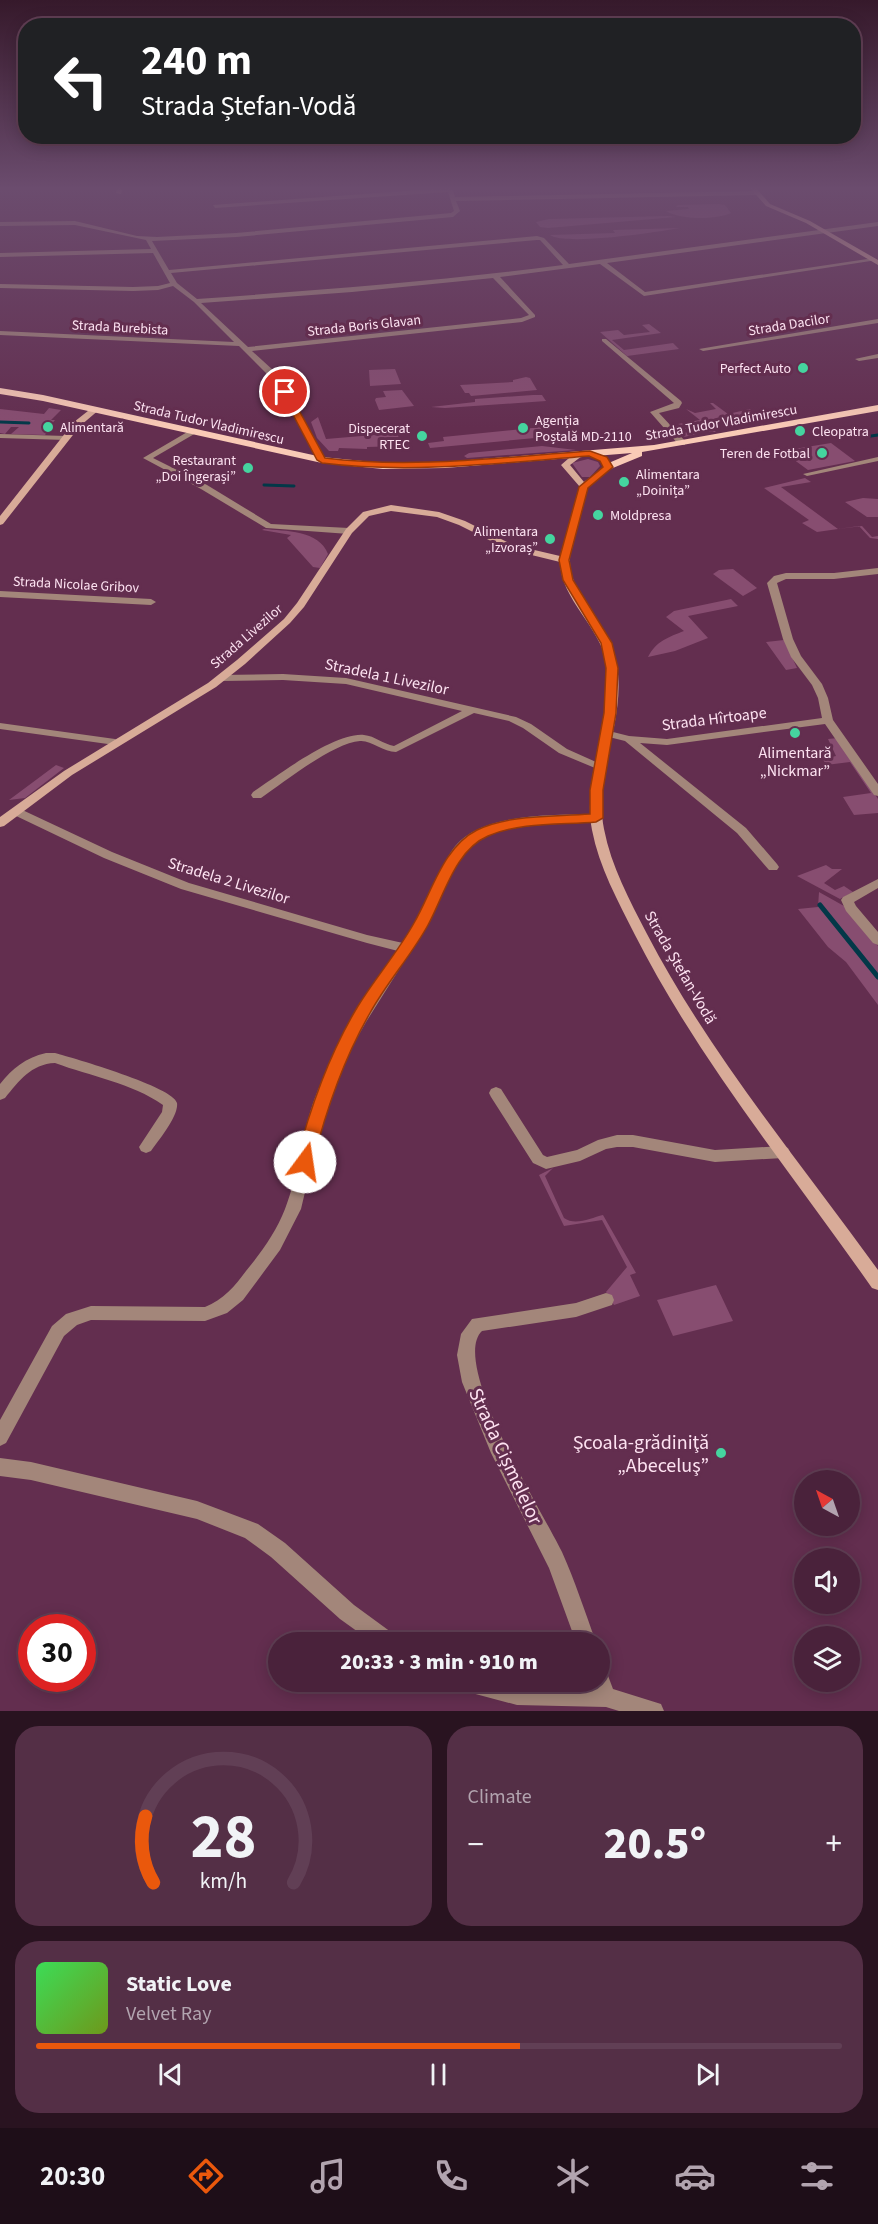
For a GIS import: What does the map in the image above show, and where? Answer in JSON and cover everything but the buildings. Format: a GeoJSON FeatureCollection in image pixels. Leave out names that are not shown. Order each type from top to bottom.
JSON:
{"type":"FeatureCollection","features":[{"type":"Feature","properties":{"kind":"main road","name":"Strada Tudor Vladimirescu"},"geometry":{"type":"LineString","coordinates":[[0,391],[322,460],[367,466],[399,466],[654,448],[878,408]]}},
{"type":"Feature","properties":{"kind":"main road"},"geometry":{"type":"LineString","coordinates":[[608,467],[654,448]]}},
{"type":"Feature","properties":{"kind":"main road"},"geometry":{"type":"LineString","coordinates":[[538,457],[565,465]]}},
{"type":"Feature","properties":{"kind":"street"},"geometry":{"type":"LineString","coordinates":[[164,268],[174,284],[196,300],[239,344],[248,349],[285,392],[322,460]]}},
{"type":"Feature","properties":{"kind":"street"},"geometry":{"type":"LineString","coordinates":[[166,272],[211,268]]}},
{"type":"Feature","properties":{"kind":"street"},"geometry":{"type":"LineString","coordinates":[[196,300],[352,290],[554,268]]}},
{"type":"Feature","properties":{"kind":"street"},"geometry":{"type":"LineString","coordinates":[[611,268],[644,294],[828,268]]}},
{"type":"Feature","properties":{"kind":"street","name":"Strada Boris Glavan"},"geometry":{"type":"LineString","coordinates":[[248,349],[522,320],[533,316],[495,276]]}},
{"type":"Feature","properties":{"kind":"street"},"geometry":{"type":"LineString","coordinates":[[0,286],[124,289],[158,288],[174,284]]}},
{"type":"Feature","properties":{"kind":"street","name":"Strada Dacilor"},"geometry":{"type":"LineString","coordinates":[[703,350],[878,321]]}},
{"type":"Feature","properties":{"kind":"street","name":"Strada Burebista"},"geometry":{"type":"LineString","coordinates":[[0,333],[239,344]]}},
{"type":"Feature","properties":{"kind":"street"},"geometry":{"type":"LineString","coordinates":[[604,340],[678,403],[676,406],[654,412],[682,443]]}},
{"type":"Feature","properties":{"kind":"street"},"geometry":{"type":"LineString","coordinates":[[859,359],[878,356]]}},
{"type":"Feature","properties":{"kind":"street"},"geometry":{"type":"LineString","coordinates":[[0,522],[66,438],[86,416],[96,410]]}},
{"type":"Feature","properties":{"kind":"street"},"geometry":{"type":"LineString","coordinates":[[192,433],[147,458],[204,487],[269,526],[349,531],[366,514],[385,508],[401,508],[453,519],[510,548],[564,560],[584,487],[608,467],[603,459],[585,454],[565,465],[584,487]]}},
{"type":"Feature","properties":{"kind":"street"},"geometry":{"type":"LineString","coordinates":[[0,436],[66,438]]}},
{"type":"Feature","properties":{"kind":"street"},"geometry":{"type":"LineString","coordinates":[[807,474],[878,459]]}},
{"type":"Feature","properties":{"kind":"street","name":"Strada Livezilor"},"geometry":{"type":"LineString","coordinates":[[0,823],[115,742],[222,678],[302,605],[349,531]]}},
{"type":"Feature","properties":{"kind":"street","name":"Strada Ștefan-Vodă"},"geometry":{"type":"LineString","coordinates":[[564,560],[568,580],[602,634],[609,652],[612,691],[599,766],[596,818],[614,878],[646,946],[698,1031],[878,1283]]}},
{"type":"Feature","properties":{"kind":"street"},"geometry":{"type":"LineString","coordinates":[[878,571],[834,576],[786,576],[777,578],[772,583],[788,639],[796,657],[817,684],[828,720],[878,792]]}},
{"type":"Feature","properties":{"kind":"street","name":"Strada Nicolae Gribov"},"geometry":{"type":"LineString","coordinates":[[0,594],[151,602]]}},
{"type":"Feature","properties":{"kind":"street","name":"Stradela 1 Livezilor"},"geometry":{"type":"LineString","coordinates":[[222,678],[294,677],[346,681],[472,710],[519,722],[563,751],[599,766]]}},
{"type":"Feature","properties":{"kind":"street","name":"Stradela 1 Livezilor"},"geometry":{"type":"LineString","coordinates":[[257,795],[316,756],[346,742],[363,738],[389,749],[396,749],[472,710]]}},
{"type":"Feature","properties":{"kind":"street","name":"Strada Hîrtoape"},"geometry":{"type":"LineString","coordinates":[[605,733],[629,739],[667,742],[828,720]]}},
{"type":"Feature","properties":{"kind":"street"},"geometry":{"type":"LineString","coordinates":[[0,726],[115,742]]}},
{"type":"Feature","properties":{"kind":"street"},"geometry":{"type":"LineString","coordinates":[[629,739],[661,768],[702,796],[747,834],[773,867]]}},
{"type":"Feature","properties":{"kind":"street","name":"Stradela 2 Livezilor"},"geometry":{"type":"LineString","coordinates":[[16,811],[108,855],[185,886],[367,939],[406,948]]}},
{"type":"Feature","properties":{"kind":"street"},"geometry":{"type":"LineString","coordinates":[[0,1437],[58,1331],[72,1319],[91,1313],[205,1314],[230,1302],[248,1281],[278,1237],[292,1210],[317,1112],[342,1053],[364,1010],[429,911],[459,850],[465,843],[482,833],[513,824],[596,818]]}},
{"type":"Feature","properties":{"kind":"street"},"geometry":{"type":"LineString","coordinates":[[878,883],[847,900],[850,908],[878,940]]}},
{"type":"Feature","properties":{"kind":"street"},"geometry":{"type":"LineString","coordinates":[[0,1094],[28,1064],[46,1058],[55,1058],[131,1084],[163,1096],[170,1103],[169,1113],[146,1147]]}},
{"type":"Feature","properties":{"kind":"street"},"geometry":{"type":"LineString","coordinates":[[496,1093],[538,1159],[546,1163],[580,1155],[603,1144],[617,1141],[633,1141],[715,1156],[783,1152]]}},
{"type":"Feature","properties":{"kind":"street","name":"Strada Cișmelelor"},"geometry":{"type":"LineString","coordinates":[[582,1632],[556,1560],[480,1409],[467,1366],[466,1342],[469,1331],[478,1324],[576,1310],[606,1300]]}},
{"type":"Feature","properties":{"kind":"street"},"geometry":{"type":"LineString","coordinates":[[0,1467],[31,1471],[197,1510],[251,1531],[278,1550],[347,1612],[374,1632]]}},
{"type":"Feature","properties":{"kind":"street"},"geometry":{"type":"LineString","coordinates":[[610,1691],[654,1711]]}},
{"type":"Feature","properties":{"kind":"street"},"geometry":{"type":"LineString","coordinates":[[506,1692],[518,1695],[554,1692]]}},
{"type":"Feature","properties":{"kind":"shaded area"},"geometry":{"type":"Polygon","coordinates":[[[649,324],[661,333],[612,340],[624,350],[673,343],[679,349],[627,356],[600,332],[618,330],[624,335],[650,332],[642,325],[649,324]]]}},
{"type":"Feature","properties":{"kind":"shaded area"},"geometry":{"type":"Polygon","coordinates":[[[395,369],[401,384],[370,386],[369,370],[395,369]]]}},
{"type":"Feature","properties":{"kind":"shaded area"},"geometry":{"type":"Polygon","coordinates":[[[530,378],[537,390],[471,396],[465,393],[460,385],[513,382],[513,380],[530,378]]]}},
{"type":"Feature","properties":{"kind":"shaded area"},"geometry":{"type":"Polygon","coordinates":[[[402,390],[414,406],[379,410],[375,400],[386,397],[383,391],[402,390]]]}},
{"type":"Feature","properties":{"kind":"shaded area"},"geometry":{"type":"Polygon","coordinates":[[[542,395],[546,401],[431,407],[475,402],[475,399],[542,395]]]}},
{"type":"Feature","properties":{"kind":"shaded area"},"geometry":{"type":"Polygon","coordinates":[[[710,403],[728,414],[750,409],[753,414],[708,422],[716,432],[708,432],[706,429],[684,437],[681,433],[691,432],[678,424],[700,420],[686,409],[695,413],[716,409],[710,403]]]}},
{"type":"Feature","properties":{"kind":"shaded area"},"geometry":{"type":"Polygon","coordinates":[[[49,408],[61,410],[51,420],[55,420],[51,425],[46,424],[42,429],[49,430],[45,435],[11,434],[19,427],[11,427],[5,434],[0,433],[0,409],[44,414],[49,408]]]}},
{"type":"Feature","properties":{"kind":"shaded area"},"geometry":{"type":"Polygon","coordinates":[[[318,417],[326,439],[397,433],[402,446],[367,447],[367,449],[339,448],[338,451],[329,451],[317,438],[311,422],[318,417]]]}},
{"type":"Feature","properties":{"kind":"shaded area"},"geometry":{"type":"Polygon","coordinates":[[[542,427],[546,437],[430,448],[428,443],[444,441],[443,437],[542,427]]]}},
{"type":"Feature","properties":{"kind":"shaded area"},"geometry":{"type":"Polygon","coordinates":[[[831,443],[855,461],[808,470],[782,451],[831,443]]]}},
{"type":"Feature","properties":{"kind":"shaded area"},"geometry":{"type":"Polygon","coordinates":[[[542,446],[576,450],[467,458],[464,456],[469,453],[542,446]]]}},
{"type":"Feature","properties":{"kind":"shaded area"},"geometry":{"type":"Polygon","coordinates":[[[588,459],[598,462],[600,466],[590,477],[582,477],[572,463],[588,459]]]}},
{"type":"Feature","properties":{"kind":"shaded area"},"geometry":{"type":"Polygon","coordinates":[[[805,478],[811,482],[781,487],[838,529],[817,532],[802,523],[809,520],[764,488],[805,478]]]}},
{"type":"Feature","properties":{"kind":"shaded area"},"geometry":{"type":"Polygon","coordinates":[[[863,498],[878,499],[878,517],[867,517],[845,502],[863,498]]]}},
{"type":"Feature","properties":{"kind":"shaded area"},"geometry":{"type":"Polygon","coordinates":[[[859,526],[862,526],[872,537],[878,536],[878,539],[870,538],[859,526]]]}},
{"type":"Feature","properties":{"kind":"shaded area"},"geometry":{"type":"Polygon","coordinates":[[[262,530],[291,531],[309,536],[324,546],[328,554],[320,568],[313,567],[287,538],[291,535],[262,530]]]}},
{"type":"Feature","properties":{"kind":"shaded area"},"geometry":{"type":"Polygon","coordinates":[[[733,569],[757,588],[743,596],[713,574],[719,570],[733,569]]]}},
{"type":"Feature","properties":{"kind":"shaded area"},"geometry":{"type":"Polygon","coordinates":[[[731,599],[738,606],[688,616],[708,638],[675,651],[648,657],[659,643],[684,631],[666,617],[674,611],[731,599]]]}},
{"type":"Feature","properties":{"kind":"shaded area"},"geometry":{"type":"Polygon","coordinates":[[[784,640],[797,668],[786,670],[766,642],[784,640]]]}},
{"type":"Feature","properties":{"kind":"shaded area"},"geometry":{"type":"Polygon","coordinates":[[[838,738],[878,799],[878,813],[854,815],[843,797],[871,793],[850,762],[826,765],[823,759],[836,756],[828,739],[838,738]]]}},
{"type":"Feature","properties":{"kind":"shaded area"},"geometry":{"type":"Polygon","coordinates":[[[56,765],[64,768],[25,798],[9,800],[56,765]]]}},
{"type":"Feature","properties":{"kind":"shaded area"},"geometry":{"type":"Polygon","coordinates":[[[826,865],[832,869],[842,869],[824,883],[835,890],[844,886],[853,892],[840,899],[797,876],[826,865]]]}},
{"type":"Feature","properties":{"kind":"shaded area"},"geometry":{"type":"Polygon","coordinates":[[[819,892],[844,906],[878,946],[878,1005],[846,962],[828,947],[798,909],[818,907],[819,892]]]}},
{"type":"Feature","properties":{"kind":"shaded area"},"geometry":{"type":"Polygon","coordinates":[[[553,1168],[545,1176],[564,1218],[578,1221],[603,1215],[636,1273],[630,1275],[640,1296],[614,1305],[606,1292],[627,1267],[602,1220],[564,1226],[539,1175],[553,1168]]]}},
{"type":"Feature","properties":{"kind":"shaded area"},"geometry":{"type":"Polygon","coordinates":[[[716,1285],[733,1321],[673,1336],[657,1300],[716,1285]]]}},
{"type":"Feature","properties":{"kind":"waterway"},"geometry":{"type":"LineString","coordinates":[[0,422],[29,423]]}},
{"type":"Feature","properties":{"kind":"waterway"},"geometry":{"type":"LineString","coordinates":[[864,437],[878,435]]}},
{"type":"Feature","properties":{"kind":"waterway"},"geometry":{"type":"LineString","coordinates":[[264,485],[294,486]]}},
{"type":"Feature","properties":{"kind":"waterway"},"geometry":{"type":"LineString","coordinates":[[820,905],[878,977]]}},
{"type":"Feature","properties":{"kind":"place","name":"Perfect Auto"},"geometry":{"type":"Point","coordinates":[803,368]}},
{"type":"Feature","properties":{"kind":"place","name":"Alimentară"},"geometry":{"type":"Point","coordinates":[48,427]}},
{"type":"Feature","properties":{"kind":"place","name":"Agenția Poștală MD-2110"},"geometry":{"type":"Point","coordinates":[523,428]}},
{"type":"Feature","properties":{"kind":"place","name":"Cleopatra"},"geometry":{"type":"Point","coordinates":[800,431]}},
{"type":"Feature","properties":{"kind":"place","name":"Dispecerat RTEC"},"geometry":{"type":"Point","coordinates":[422,436]}},
{"type":"Feature","properties":{"kind":"place","name":"Teren de Fotbal"},"geometry":{"type":"Point","coordinates":[822,453]}},
{"type":"Feature","properties":{"kind":"place","name":"Restaurant „Doi Îngerași”"},"geometry":{"type":"Point","coordinates":[248,468]}},
{"type":"Feature","properties":{"kind":"place","name":"Alimentara „Doinița”"},"geometry":{"type":"Point","coordinates":[624,482]}},
{"type":"Feature","properties":{"kind":"place","name":"Moldpresa"},"geometry":{"type":"Point","coordinates":[598,515]}},
{"type":"Feature","properties":{"kind":"place","name":"Alimentara „Izvoraș”"},"geometry":{"type":"Point","coordinates":[550,539]}},
{"type":"Feature","properties":{"kind":"place","name":"Alimentară „Nickmar”"},"geometry":{"type":"Point","coordinates":[795,733]}},
{"type":"Feature","properties":{"kind":"place","name":"Şcoala-grădiniţă „Abeceluş”"},"geometry":{"type":"Point","coordinates":[721,1453]}},
{"type":"Feature","properties":{"kind":"route"},"geometry":{"type":"LineString","coordinates":[[285,392],[322,460],[367,466],[426,466],[590,453],[603,459],[608,467],[584,487],[564,555],[568,580],[602,634],[612,668],[610,713],[596,790],[596,818],[513,824],[482,833],[465,843],[459,850],[429,911],[364,1010],[342,1053],[317,1112],[305,1162]]}}]}
